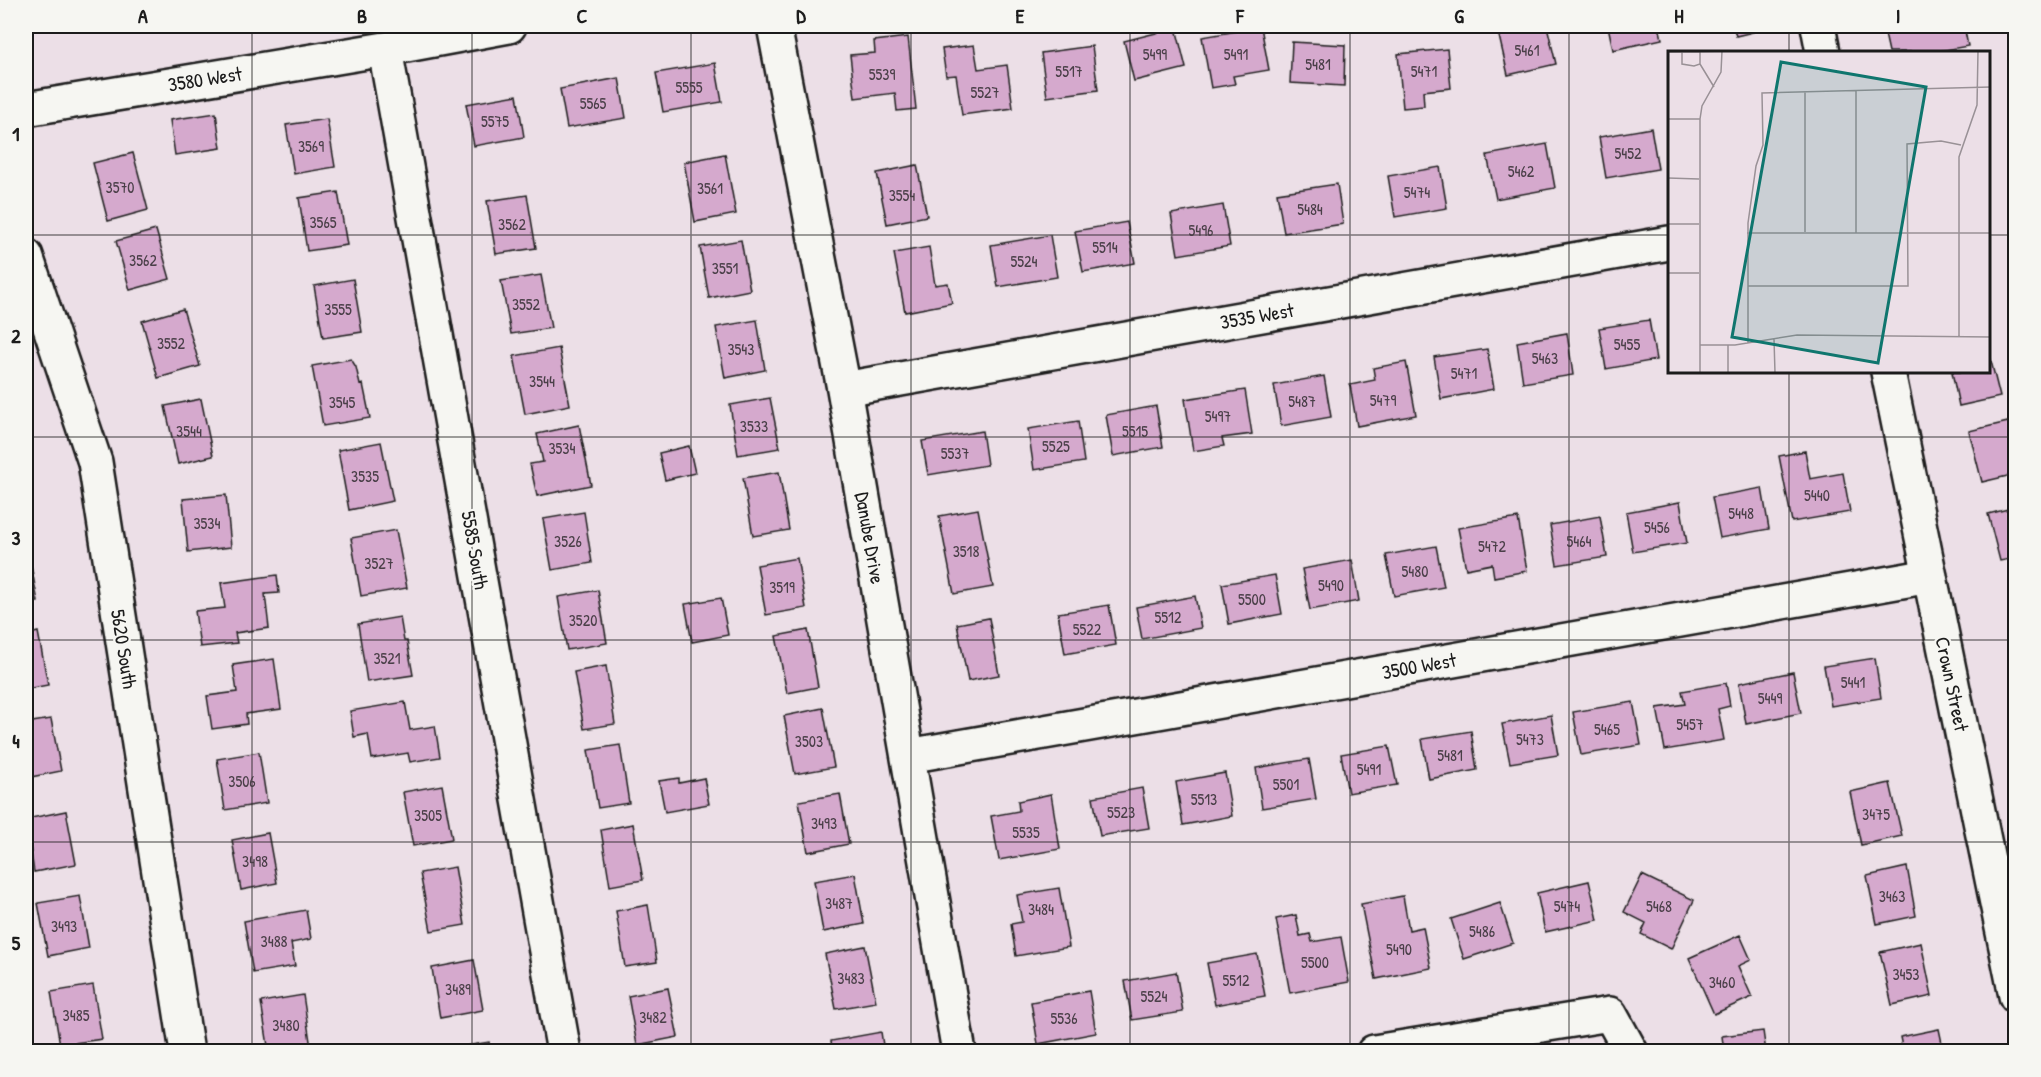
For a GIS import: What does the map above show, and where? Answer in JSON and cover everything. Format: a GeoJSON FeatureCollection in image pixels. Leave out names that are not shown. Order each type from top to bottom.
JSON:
{"type":"FeatureCollection","features":[{"type":"Feature","properties":{"kind":"street","name":"3580 West"},"geometry":{"type":"LineString","coordinates":[[26,110],[509,26]]}},
{"type":"Feature","properties":{"kind":"street","name":"Danube Drive"},"geometry":{"type":"LineString","coordinates":[[774,26],[844,389],[958,1052]]}},
{"type":"Feature","properties":{"kind":"street"},"geometry":{"type":"LineString","coordinates":[[1818,26],[1823,51]]}},
{"type":"Feature","properties":{"kind":"street","name":"5585 South"},"geometry":{"type":"LineString","coordinates":[[385,49],[564,1052]]}},
{"type":"Feature","properties":{"kind":"street","name":"3535 West"},"geometry":{"type":"LineString","coordinates":[[844,389],[1668,243]]}},
{"type":"Feature","properties":{"kind":"street","name":"5620 South"},"geometry":{"type":"LineString","coordinates":[[26,256],[95,462],[187,1052]]}},
{"type":"Feature","properties":{"kind":"street","name":"Crown Street"},"geometry":{"type":"LineString","coordinates":[[1888,374],[2016,996]]}},
{"type":"Feature","properties":{"kind":"street","name":"3500 West"},"geometry":{"type":"LineString","coordinates":[[908,756],[1930,576]]}},
{"type":"Feature","properties":{"kind":"street"},"geometry":{"type":"LineString","coordinates":[[1374,1052],[1610,1014],[1630,1052]]}},
{"type":"Feature","properties":{"kind":"building"},"geometry":{"type":"Polygon","coordinates":[[[1547,26],[1556,64],[1508,75],[1499,36],[1547,26]]]}},
{"type":"Feature","properties":{"kind":"building"},"geometry":{"type":"Polygon","coordinates":[[[1608,26],[1659,26],[1662,39],[1613,50],[1608,26]]]}},
{"type":"Feature","properties":{"kind":"building"},"geometry":{"type":"Polygon","coordinates":[[[1697,26],[1718,26],[1698,30],[1697,26]]]}},
{"type":"Feature","properties":{"kind":"building"},"geometry":{"type":"Polygon","coordinates":[[[1733,26],[1752,26],[1753,32],[1736,36],[1733,26]]]}},
{"type":"Feature","properties":{"kind":"building"},"geometry":{"type":"Polygon","coordinates":[[[1926,26],[1964,26],[1968,46],[1940,51],[1889,51],[1885,34],[1926,26]]]}},
{"type":"Feature","properties":{"kind":"building"},"geometry":{"type":"Polygon","coordinates":[[[1261,27],[1269,70],[1233,76],[1235,84],[1211,88],[1202,37],[1261,27]]]}},
{"type":"Feature","properties":{"kind":"building"},"geometry":{"type":"Polygon","coordinates":[[[1176,28],[1186,68],[1134,81],[1124,41],[1176,28]]]}},
{"type":"Feature","properties":{"kind":"building"},"geometry":{"type":"Polygon","coordinates":[[[908,37],[916,109],[897,111],[895,93],[855,98],[850,55],[875,53],[874,41],[908,37]]]}},
{"type":"Feature","properties":{"kind":"building"},"geometry":{"type":"Polygon","coordinates":[[[1292,42],[1345,45],[1344,86],[1290,83],[1292,42]]]}},
{"type":"Feature","properties":{"kind":"building"},"geometry":{"type":"Polygon","coordinates":[[[974,45],[978,69],[1007,65],[1013,108],[962,115],[956,75],[946,76],[942,49],[974,45]]]}},
{"type":"Feature","properties":{"kind":"building"},"geometry":{"type":"Polygon","coordinates":[[[1092,46],[1098,90],[1047,97],[1041,53],[1092,46]]]}},
{"type":"Feature","properties":{"kind":"building"},"geometry":{"type":"Polygon","coordinates":[[[1447,49],[1451,88],[1423,91],[1424,106],[1403,108],[1398,54],[1447,49]]]}},
{"type":"Feature","properties":{"kind":"building"},"geometry":{"type":"Polygon","coordinates":[[[715,63],[722,102],[663,112],[656,73],[715,63]]]}},
{"type":"Feature","properties":{"kind":"building"},"geometry":{"type":"Polygon","coordinates":[[[619,78],[626,118],[567,128],[560,89],[619,78]]]}},
{"type":"Feature","properties":{"kind":"building"},"geometry":{"type":"Polygon","coordinates":[[[517,95],[524,137],[474,146],[466,104],[517,95]]]}},
{"type":"Feature","properties":{"kind":"building"},"geometry":{"type":"Polygon","coordinates":[[[216,113],[221,148],[175,155],[170,120],[216,113]]]}},
{"type":"Feature","properties":{"kind":"building"},"geometry":{"type":"Polygon","coordinates":[[[327,119],[335,167],[294,174],[286,125],[327,119]]]}},
{"type":"Feature","properties":{"kind":"building"},"geometry":{"type":"Polygon","coordinates":[[[1651,128],[1658,169],[1606,178],[1599,137],[1651,128]]]}},
{"type":"Feature","properties":{"kind":"building"},"geometry":{"type":"Polygon","coordinates":[[[1547,144],[1555,188],[1496,199],[1487,155],[1547,144]]]}},
{"type":"Feature","properties":{"kind":"building"},"geometry":{"type":"Polygon","coordinates":[[[133,153],[148,210],[108,221],[93,163],[133,153]]]}},
{"type":"Feature","properties":{"kind":"building"},"geometry":{"type":"Polygon","coordinates":[[[725,154],[736,214],[695,222],[684,162],[725,154]]]}},
{"type":"Feature","properties":{"kind":"building"},"geometry":{"type":"Polygon","coordinates":[[[917,165],[927,216],[887,224],[877,173],[917,165]]]}},
{"type":"Feature","properties":{"kind":"building"},"geometry":{"type":"Polygon","coordinates":[[[1440,167],[1447,208],[1395,217],[1388,176],[1440,167]]]}},
{"type":"Feature","properties":{"kind":"building"},"geometry":{"type":"Polygon","coordinates":[[[1337,184],[1343,224],[1284,233],[1277,193],[1337,184]]]}},
{"type":"Feature","properties":{"kind":"building"},"geometry":{"type":"Polygon","coordinates":[[[338,192],[347,245],[307,251],[299,198],[338,192]]]}},
{"type":"Feature","properties":{"kind":"building"},"geometry":{"type":"Polygon","coordinates":[[[527,195],[536,248],[496,254],[487,201],[527,195]]]}},
{"type":"Feature","properties":{"kind":"building"},"geometry":{"type":"Polygon","coordinates":[[[1223,205],[1230,246],[1178,255],[1171,214],[1223,205]]]}},
{"type":"Feature","properties":{"kind":"building"},"geometry":{"type":"Polygon","coordinates":[[[1127,222],[1135,263],[1083,272],[1075,231],[1127,222]]]}},
{"type":"Feature","properties":{"kind":"building"},"geometry":{"type":"Polygon","coordinates":[[[156,230],[170,279],[130,290],[116,241],[156,230]]]}},
{"type":"Feature","properties":{"kind":"building"},"geometry":{"type":"Polygon","coordinates":[[[1050,235],[1057,277],[998,287],[991,245],[1050,235]]]}},
{"type":"Feature","properties":{"kind":"building"},"geometry":{"type":"Polygon","coordinates":[[[741,240],[750,290],[709,298],[700,247],[741,240]]]}},
{"type":"Feature","properties":{"kind":"building"},"geometry":{"type":"Polygon","coordinates":[[[929,247],[935,285],[948,283],[952,303],[905,312],[894,253],[929,247]]]}},
{"type":"Feature","properties":{"kind":"building"},"geometry":{"type":"Polygon","coordinates":[[[541,275],[551,328],[511,334],[501,281],[541,275]]]}},
{"type":"Feature","properties":{"kind":"building"},"geometry":{"type":"Polygon","coordinates":[[[353,279],[362,332],[323,338],[314,286],[353,279]]]}},
{"type":"Feature","properties":{"kind":"building"},"geometry":{"type":"Polygon","coordinates":[[[183,309],[200,366],[158,378],[142,321],[183,309]]]}},
{"type":"Feature","properties":{"kind":"building"},"geometry":{"type":"Polygon","coordinates":[[[757,320],[765,370],[725,378],[716,327],[757,320]]]}},
{"type":"Feature","properties":{"kind":"building"},"geometry":{"type":"Polygon","coordinates":[[[1649,320],[1656,360],[1606,369],[1599,328],[1649,320]]]}},
{"type":"Feature","properties":{"kind":"building"},"geometry":{"type":"Polygon","coordinates":[[[1567,333],[1573,375],[1523,383],[1517,342],[1567,333]]]}},
{"type":"Feature","properties":{"kind":"building"},"geometry":{"type":"Polygon","coordinates":[[[559,348],[570,405],[525,414],[514,356],[559,348]]]}},
{"type":"Feature","properties":{"kind":"building"},"geometry":{"type":"Polygon","coordinates":[[[1487,349],[1494,389],[1441,399],[1434,357],[1487,349]]]}},
{"type":"Feature","properties":{"kind":"building"},"geometry":{"type":"Polygon","coordinates":[[[1990,357],[2000,397],[1959,406],[1952,374],[1990,374],[1990,357]]]}},
{"type":"Feature","properties":{"kind":"building"},"geometry":{"type":"Polygon","coordinates":[[[351,359],[356,367],[360,385],[363,384],[370,418],[323,426],[312,366],[351,359]]]}},
{"type":"Feature","properties":{"kind":"building"},"geometry":{"type":"Polygon","coordinates":[[[1406,362],[1416,415],[1357,426],[1350,385],[1375,380],[1373,368],[1406,362]]]}},
{"type":"Feature","properties":{"kind":"building"},"geometry":{"type":"Polygon","coordinates":[[[1324,376],[1331,417],[1281,426],[1274,385],[1324,376]]]}},
{"type":"Feature","properties":{"kind":"building"},"geometry":{"type":"Polygon","coordinates":[[[1245,390],[1252,434],[1222,438],[1224,446],[1193,451],[1185,399],[1245,390]]]}},
{"type":"Feature","properties":{"kind":"building"},"geometry":{"type":"Polygon","coordinates":[[[770,398],[780,448],[738,455],[730,405],[770,398]]]}},
{"type":"Feature","properties":{"kind":"building"},"geometry":{"type":"Polygon","coordinates":[[[201,399],[213,456],[178,464],[165,406],[201,399]]]}},
{"type":"Feature","properties":{"kind":"building"},"geometry":{"type":"Polygon","coordinates":[[[1156,406],[1163,447],[1113,456],[1106,415],[1156,406]]]}},
{"type":"Feature","properties":{"kind":"building"},"geometry":{"type":"Polygon","coordinates":[[[1078,421],[1084,462],[1034,470],[1028,429],[1078,421]]]}},
{"type":"Feature","properties":{"kind":"building"},"geometry":{"type":"Polygon","coordinates":[[[2008,422],[2016,453],[2016,474],[1982,482],[1969,431],[2008,422]]]}},
{"type":"Feature","properties":{"kind":"building"},"geometry":{"type":"Polygon","coordinates":[[[579,425],[591,485],[537,496],[530,464],[543,462],[537,434],[579,425]]]}},
{"type":"Feature","properties":{"kind":"building"},"geometry":{"type":"Polygon","coordinates":[[[982,431],[987,465],[928,475],[922,441],[982,431]]]}},
{"type":"Feature","properties":{"kind":"building"},"geometry":{"type":"Polygon","coordinates":[[[381,442],[393,501],[349,510],[338,450],[381,442]]]}},
{"type":"Feature","properties":{"kind":"building"},"geometry":{"type":"Polygon","coordinates":[[[689,446],[695,473],[665,480],[659,453],[689,446]]]}},
{"type":"Feature","properties":{"kind":"building"},"geometry":{"type":"Polygon","coordinates":[[[1805,451],[1810,479],[1843,473],[1850,512],[1792,522],[1779,456],[1805,451]]]}},
{"type":"Feature","properties":{"kind":"building"},"geometry":{"type":"Polygon","coordinates":[[[779,472],[789,530],[753,536],[743,478],[779,472]]]}},
{"type":"Feature","properties":{"kind":"building"},"geometry":{"type":"Polygon","coordinates":[[[1762,488],[1769,529],[1720,538],[1712,497],[1762,488]]]}},
{"type":"Feature","properties":{"kind":"building"},"geometry":{"type":"Polygon","coordinates":[[[226,495],[231,547],[188,552],[183,499],[226,495]]]}},
{"type":"Feature","properties":{"kind":"building"},"geometry":{"type":"Polygon","coordinates":[[[1680,502],[1687,543],[1633,552],[1626,512],[1680,502]]]}},
{"type":"Feature","properties":{"kind":"building"},"geometry":{"type":"Polygon","coordinates":[[[2016,507],[2016,558],[2000,561],[1988,514],[2016,507]]]}},
{"type":"Feature","properties":{"kind":"building"},"geometry":{"type":"Polygon","coordinates":[[[978,509],[993,587],[954,594],[939,516],[978,509]]]}},
{"type":"Feature","properties":{"kind":"building"},"geometry":{"type":"Polygon","coordinates":[[[584,512],[592,563],[552,570],[543,519],[584,512]]]}},
{"type":"Feature","properties":{"kind":"building"},"geometry":{"type":"Polygon","coordinates":[[[1600,516],[1607,557],[1557,565],[1550,525],[1600,516]]]}},
{"type":"Feature","properties":{"kind":"building"},"geometry":{"type":"Polygon","coordinates":[[[1518,518],[1527,571],[1494,577],[1492,564],[1466,569],[1458,528],[1518,518]]]}},
{"type":"Feature","properties":{"kind":"building"},"geometry":{"type":"Polygon","coordinates":[[[396,530],[407,588],[361,596],[351,538],[396,530]]]}},
{"type":"Feature","properties":{"kind":"building"},"geometry":{"type":"Polygon","coordinates":[[[1436,546],[1444,587],[1394,596],[1386,555],[1436,546]]]}},
{"type":"Feature","properties":{"kind":"building"},"geometry":{"type":"Polygon","coordinates":[[[26,549],[28,549],[38,602],[26,604],[26,549]]]}},
{"type":"Feature","properties":{"kind":"building"},"geometry":{"type":"Polygon","coordinates":[[[797,558],[806,608],[766,615],[757,565],[797,558]]]}},
{"type":"Feature","properties":{"kind":"building"},"geometry":{"type":"Polygon","coordinates":[[[1352,560],[1359,601],[1310,610],[1302,569],[1352,560]]]}},
{"type":"Feature","properties":{"kind":"building"},"geometry":{"type":"Polygon","coordinates":[[[277,575],[279,593],[265,594],[269,628],[235,633],[237,643],[200,647],[195,611],[225,608],[221,583],[277,575]]]}},
{"type":"Feature","properties":{"kind":"building"},"geometry":{"type":"Polygon","coordinates":[[[1275,575],[1282,614],[1229,624],[1222,584],[1275,575]]]}},
{"type":"Feature","properties":{"kind":"building"},"geometry":{"type":"Polygon","coordinates":[[[2016,585],[2016,607],[2011,586],[2016,585]]]}},
{"type":"Feature","properties":{"kind":"building"},"geometry":{"type":"Polygon","coordinates":[[[598,590],[607,643],[567,650],[558,597],[598,590]]]}},
{"type":"Feature","properties":{"kind":"building"},"geometry":{"type":"Polygon","coordinates":[[[1195,596],[1201,628],[1142,639],[1136,607],[1195,596]]]}},
{"type":"Feature","properties":{"kind":"building"},"geometry":{"type":"Polygon","coordinates":[[[721,598],[728,635],[692,642],[685,604],[721,598]]]}},
{"type":"Feature","properties":{"kind":"building"},"geometry":{"type":"Polygon","coordinates":[[[1109,605],[1116,645],[1065,654],[1058,613],[1109,605]]]}},
{"type":"Feature","properties":{"kind":"building"},"geometry":{"type":"Polygon","coordinates":[[[400,617],[413,675],[367,682],[358,624],[400,617]]]}},
{"type":"Feature","properties":{"kind":"building"},"geometry":{"type":"Polygon","coordinates":[[[989,618],[999,675],[968,681],[957,624],[989,618]]]}},
{"type":"Feature","properties":{"kind":"building"},"geometry":{"type":"Polygon","coordinates":[[[808,630],[818,687],[787,693],[776,636],[808,630]]]}},
{"type":"Feature","properties":{"kind":"building"},"geometry":{"type":"Polygon","coordinates":[[[38,632],[48,685],[26,689],[26,635],[38,632]]]}},
{"type":"Feature","properties":{"kind":"building"},"geometry":{"type":"Polygon","coordinates":[[[1875,658],[1881,698],[1831,706],[1824,666],[1875,658]]]}},
{"type":"Feature","properties":{"kind":"building"},"geometry":{"type":"Polygon","coordinates":[[[274,659],[281,709],[246,714],[247,724],[212,729],[207,696],[237,692],[233,665],[274,659]]]}},
{"type":"Feature","properties":{"kind":"building"},"geometry":{"type":"Polygon","coordinates":[[[606,666],[615,724],[584,729],[574,672],[606,666]]]}},
{"type":"Feature","properties":{"kind":"building"},"geometry":{"type":"Polygon","coordinates":[[[1793,672],[1801,713],[1746,724],[1739,683],[1793,672]]]}},
{"type":"Feature","properties":{"kind":"building"},"geometry":{"type":"Polygon","coordinates":[[[1726,683],[1730,706],[1718,709],[1724,740],[1665,750],[1657,708],[1685,704],[1682,691],[1726,683]]]}},
{"type":"Feature","properties":{"kind":"building"},"geometry":{"type":"Polygon","coordinates":[[[405,702],[410,730],[435,726],[440,757],[410,762],[408,753],[372,759],[368,734],[354,737],[350,711],[405,702]]]}},
{"type":"Feature","properties":{"kind":"building"},"geometry":{"type":"Polygon","coordinates":[[[1633,702],[1641,745],[1581,755],[1573,712],[1633,702]]]}},
{"type":"Feature","properties":{"kind":"building"},"geometry":{"type":"Polygon","coordinates":[[[823,708],[834,767],[795,774],[784,716],[823,708]]]}},
{"type":"Feature","properties":{"kind":"building"},"geometry":{"type":"Polygon","coordinates":[[[1551,715],[1558,755],[1510,763],[1502,724],[1551,715]]]}},
{"type":"Feature","properties":{"kind":"building"},"geometry":{"type":"Polygon","coordinates":[[[51,719],[61,771],[26,778],[26,723],[51,719]]]}},
{"type":"Feature","properties":{"kind":"building"},"geometry":{"type":"Polygon","coordinates":[[[1471,731],[1477,770],[1429,779],[1422,739],[1471,731]]]}},
{"type":"Feature","properties":{"kind":"building"},"geometry":{"type":"Polygon","coordinates":[[[620,745],[629,803],[598,808],[588,750],[620,745]]]}},
{"type":"Feature","properties":{"kind":"building"},"geometry":{"type":"Polygon","coordinates":[[[1389,746],[1397,785],[1348,793],[1341,754],[1389,746]]]}},
{"type":"Feature","properties":{"kind":"building"},"geometry":{"type":"Polygon","coordinates":[[[259,752],[267,803],[225,810],[217,759],[259,752]]]}},
{"type":"Feature","properties":{"kind":"building"},"geometry":{"type":"Polygon","coordinates":[[[1309,759],[1316,799],[1262,808],[1256,768],[1309,759]]]}},
{"type":"Feature","properties":{"kind":"building"},"geometry":{"type":"Polygon","coordinates":[[[1225,773],[1232,816],[1183,825],[1176,782],[1225,773]]]}},
{"type":"Feature","properties":{"kind":"building"},"geometry":{"type":"Polygon","coordinates":[[[679,778],[679,783],[704,778],[709,804],[665,812],[659,781],[679,778]]]}},
{"type":"Feature","properties":{"kind":"building"},"geometry":{"type":"Polygon","coordinates":[[[1890,783],[1902,836],[1861,845],[1850,792],[1890,783]]]}},
{"type":"Feature","properties":{"kind":"building"},"geometry":{"type":"Polygon","coordinates":[[[442,785],[452,839],[413,846],[403,792],[442,785]]]}},
{"type":"Feature","properties":{"kind":"building"},"geometry":{"type":"Polygon","coordinates":[[[1142,788],[1149,828],[1100,836],[1093,797],[1142,788]]]}},
{"type":"Feature","properties":{"kind":"building"},"geometry":{"type":"Polygon","coordinates":[[[840,794],[849,844],[808,852],[799,801],[840,794]]]}},
{"type":"Feature","properties":{"kind":"building"},"geometry":{"type":"Polygon","coordinates":[[[1051,794],[1060,849],[999,860],[991,816],[1019,811],[1018,801],[1051,794]]]}},
{"type":"Feature","properties":{"kind":"building"},"geometry":{"type":"Polygon","coordinates":[[[66,811],[76,864],[34,872],[26,819],[66,811]]]}},
{"type":"Feature","properties":{"kind":"building"},"geometry":{"type":"Polygon","coordinates":[[[633,824],[643,880],[610,886],[601,830],[633,824]]]}},
{"type":"Feature","properties":{"kind":"building"},"geometry":{"type":"Polygon","coordinates":[[[268,833],[277,883],[241,890],[232,840],[268,833]]]}},
{"type":"Feature","properties":{"kind":"building"},"geometry":{"type":"Polygon","coordinates":[[[455,867],[465,925],[431,931],[420,873],[455,867]]]}},
{"type":"Feature","properties":{"kind":"building"},"geometry":{"type":"Polygon","coordinates":[[[1907,867],[1916,916],[1877,924],[1867,876],[1907,867]]]}},
{"type":"Feature","properties":{"kind":"building"},"geometry":{"type":"Polygon","coordinates":[[[855,874],[864,924],[823,932],[814,881],[855,874]]]}},
{"type":"Feature","properties":{"kind":"building"},"geometry":{"type":"Polygon","coordinates":[[[1642,875],[1694,900],[1671,949],[1641,934],[1646,923],[1624,912],[1642,875]]]}},
{"type":"Feature","properties":{"kind":"building"},"geometry":{"type":"Polygon","coordinates":[[[1589,881],[1598,920],[1545,932],[1537,893],[1589,881]]]}},
{"type":"Feature","properties":{"kind":"building"},"geometry":{"type":"Polygon","coordinates":[[[1059,888],[1069,947],[1016,956],[1011,924],[1022,922],[1017,895],[1059,888]]]}},
{"type":"Feature","properties":{"kind":"building"},"geometry":{"type":"Polygon","coordinates":[[[80,896],[89,948],[48,956],[38,903],[80,896]]]}},
{"type":"Feature","properties":{"kind":"building"},"geometry":{"type":"Polygon","coordinates":[[[1403,896],[1409,930],[1423,927],[1431,968],[1376,979],[1361,904],[1403,896]]]}},
{"type":"Feature","properties":{"kind":"building"},"geometry":{"type":"Polygon","coordinates":[[[1500,903],[1513,943],[1464,959],[1451,919],[1500,903]]]}},
{"type":"Feature","properties":{"kind":"building"},"geometry":{"type":"Polygon","coordinates":[[[648,905],[657,962],[625,967],[616,911],[648,905]]]}},
{"type":"Feature","properties":{"kind":"building"},"geometry":{"type":"Polygon","coordinates":[[[306,910],[311,939],[291,943],[295,966],[253,973],[244,921],[306,910]]]}},
{"type":"Feature","properties":{"kind":"building"},"geometry":{"type":"Polygon","coordinates":[[[1296,915],[1300,936],[1310,934],[1312,942],[1341,937],[1349,982],[1290,993],[1276,919],[1296,915]]]}},
{"type":"Feature","properties":{"kind":"building"},"geometry":{"type":"Polygon","coordinates":[[[1740,935],[1751,960],[1738,966],[1752,997],[1714,1014],[1689,958],[1740,935]]]}},
{"type":"Feature","properties":{"kind":"building"},"geometry":{"type":"Polygon","coordinates":[[[1921,943],[1932,996],[1892,1005],[1880,952],[1921,943]]]}},
{"type":"Feature","properties":{"kind":"building"},"geometry":{"type":"Polygon","coordinates":[[[865,946],[876,1002],[836,1009],[825,954],[865,946]]]}},
{"type":"Feature","properties":{"kind":"building"},"geometry":{"type":"Polygon","coordinates":[[[1257,954],[1265,996],[1215,1005],[1207,963],[1257,954]]]}},
{"type":"Feature","properties":{"kind":"building"},"geometry":{"type":"Polygon","coordinates":[[[474,960],[483,1010],[440,1018],[432,968],[474,960]]]}},
{"type":"Feature","properties":{"kind":"building"},"geometry":{"type":"Polygon","coordinates":[[[1176,972],[1183,1012],[1132,1020],[1125,981],[1176,972]]]}},
{"type":"Feature","properties":{"kind":"building"},"geometry":{"type":"Polygon","coordinates":[[[93,985],[102,1039],[60,1045],[51,992],[93,985]]]}},
{"type":"Feature","properties":{"kind":"building"},"geometry":{"type":"Polygon","coordinates":[[[668,988],[678,1037],[637,1045],[628,996],[668,988]]]}},
{"type":"Feature","properties":{"kind":"building"},"geometry":{"type":"Polygon","coordinates":[[[1089,991],[1096,1033],[1038,1044],[1031,1002],[1089,991]]]}},
{"type":"Feature","properties":{"kind":"building"},"geometry":{"type":"Polygon","coordinates":[[[303,995],[311,1048],[291,1052],[269,1052],[261,1002],[303,995]]]}},
{"type":"Feature","properties":{"kind":"building"},"geometry":{"type":"Polygon","coordinates":[[[1939,1029],[1944,1052],[1903,1052],[1900,1037],[1939,1029]]]}},
{"type":"Feature","properties":{"kind":"building"},"geometry":{"type":"Polygon","coordinates":[[[1763,1031],[1766,1052],[1724,1052],[1722,1036],[1763,1031]]]}},
{"type":"Feature","properties":{"kind":"building"},"geometry":{"type":"Polygon","coordinates":[[[881,1032],[884,1052],[833,1052],[831,1041],[881,1032]]]}},
{"type":"Feature","properties":{"kind":"building"},"geometry":{"type":"Polygon","coordinates":[[[489,1042],[491,1052],[448,1052],[448,1049],[489,1042]]]}}]}
